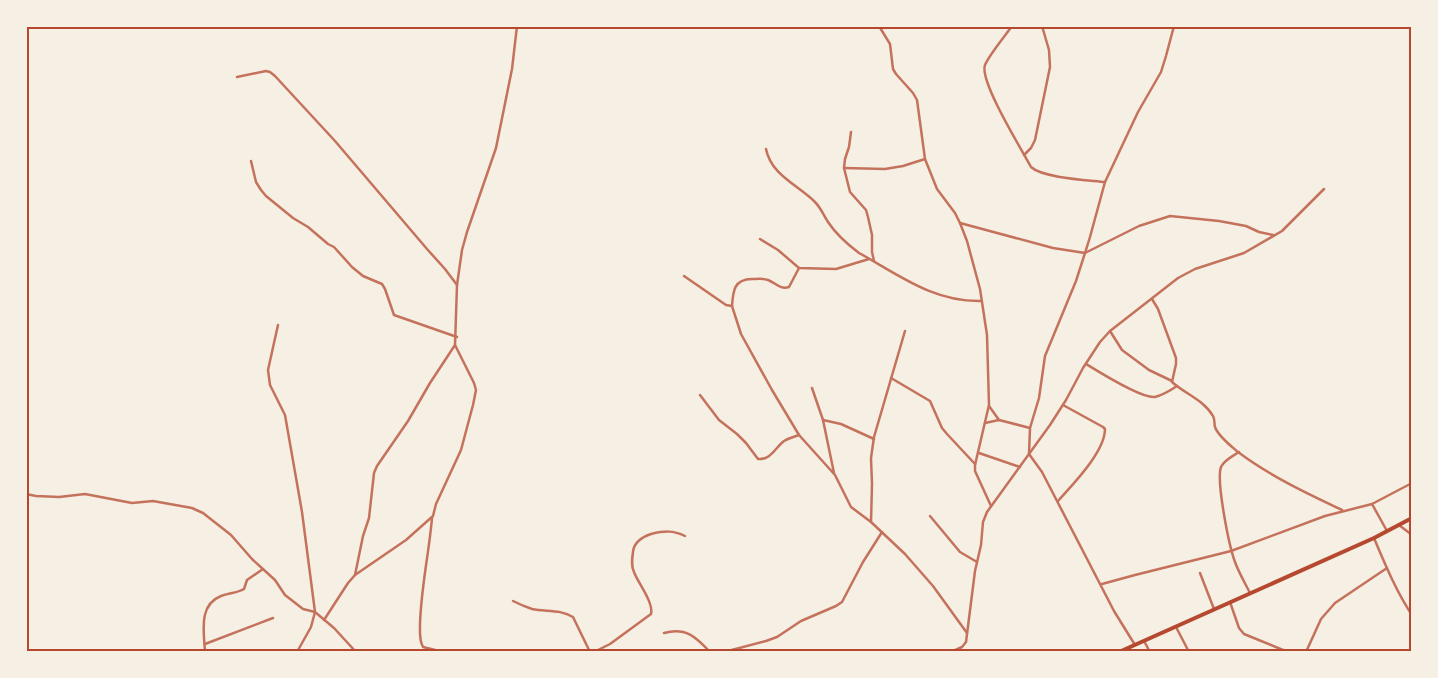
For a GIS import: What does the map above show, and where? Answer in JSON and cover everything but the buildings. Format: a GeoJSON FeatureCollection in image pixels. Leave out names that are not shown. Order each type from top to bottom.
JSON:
{"type":"FeatureCollection","features":[{"type":"Feature","properties":{"kind":"main road"},"geometry":{"type":"LineString","coordinates":[[1119,652],[1374,538],[1412,518]]}},
{"type":"Feature","properties":{"kind":"street"},"geometry":{"type":"LineString","coordinates":[[355,575],[369,518],[374,473],[377,466],[408,422],[430,383],[455,345],[457,285],[462,250],[466,232],[496,148],[512,69],[517,26]]}},
{"type":"Feature","properties":{"kind":"street"},"geometry":{"type":"LineString","coordinates":[[878,26],[890,44],[893,69],[917,100],[924,159],[937,189],[960,223],[980,289],[987,335],[989,405],[975,465],[976,474],[991,506]]}},
{"type":"Feature","properties":{"kind":"street"},"geometry":{"type":"LineString","coordinates":[[1012,26],[985,65],[984,70],[1002,115],[1031,167],[1041,173],[1105,182]]}},
{"type":"Feature","properties":{"kind":"street"},"geometry":{"type":"LineString","coordinates":[[1024,155],[1031,148],[1035,140],[1050,67],[1049,50],[1042,26]]}},
{"type":"Feature","properties":{"kind":"street"},"geometry":{"type":"LineString","coordinates":[[1135,645],[1114,611],[1102,584],[1042,472],[1029,454],[1030,428],[1039,398],[1045,356],[1076,281],[1105,182],[1138,112],[1161,72],[1174,26]]}},
{"type":"Feature","properties":{"kind":"street"},"geometry":{"type":"LineString","coordinates":[[238,77],[266,71],[275,76],[335,141],[457,285]]}},
{"type":"Feature","properties":{"kind":"street"},"geometry":{"type":"LineString","coordinates":[[851,132],[844,168],[850,192],[866,210],[872,235],[874,261]]}},
{"type":"Feature","properties":{"kind":"street"},"geometry":{"type":"LineString","coordinates":[[766,149],[768,158],[778,172],[817,204],[832,227],[850,246],[869,259],[930,292],[956,300],[982,301]]}},
{"type":"Feature","properties":{"kind":"street"},"geometry":{"type":"LineString","coordinates":[[844,168],[885,169],[903,166],[924,159]]}},
{"type":"Feature","properties":{"kind":"street"},"geometry":{"type":"LineString","coordinates":[[252,161],[256,182],[260,190],[293,218],[334,247],[363,276],[382,284],[386,289],[394,315],[456,337]]}},
{"type":"Feature","properties":{"kind":"street"},"geometry":{"type":"LineString","coordinates":[[951,652],[964,644],[968,634],[982,522],[991,506],[1063,405],[1100,342],[1110,331],[1178,278],[1195,269],[1244,253],[1274,236],[1288,225],[1324,189]]}},
{"type":"Feature","properties":{"kind":"street"},"geometry":{"type":"LineString","coordinates":[[960,223],[1053,248],[1085,253],[1139,226],[1170,216],[1246,226],[1274,236]]}},
{"type":"Feature","properties":{"kind":"street"},"geometry":{"type":"LineString","coordinates":[[760,239],[778,250],[799,268],[836,269],[869,259]]}},
{"type":"Feature","properties":{"kind":"street"},"geometry":{"type":"LineString","coordinates":[[799,268],[789,287],[786,288],[766,279],[745,279],[738,283],[733,293],[732,306],[741,334],[799,435],[835,475]]}},
{"type":"Feature","properties":{"kind":"street"},"geometry":{"type":"LineString","coordinates":[[684,276],[726,305],[732,306]]}},
{"type":"Feature","properties":{"kind":"street"},"geometry":{"type":"LineString","coordinates":[[1151,298],[1158,309],[1176,358],[1172,381]]}},
{"type":"Feature","properties":{"kind":"street"},"geometry":{"type":"LineString","coordinates":[[278,325],[268,370],[270,384],[285,415],[302,512],[315,612],[312,627],[297,652]]}},
{"type":"Feature","properties":{"kind":"street"},"geometry":{"type":"LineString","coordinates":[[871,522],[874,439],[905,331]]}},
{"type":"Feature","properties":{"kind":"street"},"geometry":{"type":"LineString","coordinates":[[1110,331],[1119,345],[1128,354],[1149,370],[1172,381],[1198,400],[1213,416],[1220,435],[1238,452],[1290,485],[1343,511]]}},
{"type":"Feature","properties":{"kind":"street"},"geometry":{"type":"LineString","coordinates":[[443,652],[423,647],[421,642],[423,582],[436,504],[461,450],[476,390],[455,345]]}},
{"type":"Feature","properties":{"kind":"street"},"geometry":{"type":"LineString","coordinates":[[1086,364],[1134,390],[1152,397],[1163,394],[1177,386]]}},
{"type":"Feature","properties":{"kind":"street"},"geometry":{"type":"LineString","coordinates":[[891,378],[930,401],[942,428],[975,465]]}},
{"type":"Feature","properties":{"kind":"street"},"geometry":{"type":"LineString","coordinates":[[812,388],[823,420],[835,475],[851,507],[871,522],[905,554],[933,586],[968,634]]}},
{"type":"Feature","properties":{"kind":"street"},"geometry":{"type":"LineString","coordinates":[[700,395],[719,420],[746,443],[758,459],[765,459],[782,442],[799,435]]}},
{"type":"Feature","properties":{"kind":"street"},"geometry":{"type":"LineString","coordinates":[[989,405],[999,420]]}},
{"type":"Feature","properties":{"kind":"street"},"geometry":{"type":"LineString","coordinates":[[1058,502],[1090,463],[1106,432],[1103,427],[1063,405]]}},
{"type":"Feature","properties":{"kind":"street"},"geometry":{"type":"LineString","coordinates":[[823,420],[841,424],[874,439]]}},
{"type":"Feature","properties":{"kind":"street"},"geometry":{"type":"LineString","coordinates":[[985,423],[999,420],[1030,428]]}},
{"type":"Feature","properties":{"kind":"street"},"geometry":{"type":"LineString","coordinates":[[1238,452],[1224,461],[1219,477],[1231,551],[1250,593]]}},
{"type":"Feature","properties":{"kind":"street"},"geometry":{"type":"LineString","coordinates":[[979,453],[1020,467]]}},
{"type":"Feature","properties":{"kind":"street"},"geometry":{"type":"LineString","coordinates":[[1102,584],[1231,551],[1325,516],[1372,504],[1412,483]]}},
{"type":"Feature","properties":{"kind":"street"},"geometry":{"type":"LineString","coordinates":[[26,494],[59,497],[85,494],[132,503],[153,500],[192,508],[203,513],[231,535],[252,559],[275,580],[285,595],[303,609],[315,612],[334,628],[356,652]]}},
{"type":"Feature","properties":{"kind":"street"},"geometry":{"type":"LineString","coordinates":[[1372,504],[1387,531]]}},
{"type":"Feature","properties":{"kind":"street"},"geometry":{"type":"LineString","coordinates":[[324,620],[355,575],[406,540],[433,516]]}},
{"type":"Feature","properties":{"kind":"street"},"geometry":{"type":"LineString","coordinates":[[930,516],[960,552],[977,562]]}},
{"type":"Feature","properties":{"kind":"street"},"geometry":{"type":"LineString","coordinates":[[1400,524],[1412,535]]}},
{"type":"Feature","properties":{"kind":"street"},"geometry":{"type":"LineString","coordinates":[[594,652],[610,644],[651,614],[652,607],[633,570],[633,549],[636,543],[644,536],[657,533],[675,531],[685,536]]}},
{"type":"Feature","properties":{"kind":"street"},"geometry":{"type":"LineString","coordinates":[[724,652],[777,637],[800,621],[842,602],[863,562],[882,532]]}},
{"type":"Feature","properties":{"kind":"street"},"geometry":{"type":"LineString","coordinates":[[1374,538],[1387,568],[1412,615]]}},
{"type":"Feature","properties":{"kind":"street"},"geometry":{"type":"LineString","coordinates":[[1306,652],[1321,619],[1335,603],[1387,568]]}},
{"type":"Feature","properties":{"kind":"street"},"geometry":{"type":"LineString","coordinates":[[205,652],[204,617],[207,606],[221,596],[244,589],[247,580],[264,569]]}},
{"type":"Feature","properties":{"kind":"street"},"geometry":{"type":"LineString","coordinates":[[1200,573],[1214,609]]}},
{"type":"Feature","properties":{"kind":"street"},"geometry":{"type":"LineString","coordinates":[[513,601],[532,609],[560,612],[573,617],[590,652]]}},
{"type":"Feature","properties":{"kind":"street"},"geometry":{"type":"LineString","coordinates":[[1230,602],[1239,628],[1244,634],[1288,652]]}},
{"type":"Feature","properties":{"kind":"street"},"geometry":{"type":"LineString","coordinates":[[204,644],[273,618]]}},
{"type":"Feature","properties":{"kind":"street"},"geometry":{"type":"LineString","coordinates":[[1176,626],[1189,652]]}},
{"type":"Feature","properties":{"kind":"street"},"geometry":{"type":"LineString","coordinates":[[664,633],[675,630],[680,631],[696,638],[710,652]]}},
{"type":"Feature","properties":{"kind":"street"},"geometry":{"type":"LineString","coordinates":[[1144,641],[1150,652]]}}]}
